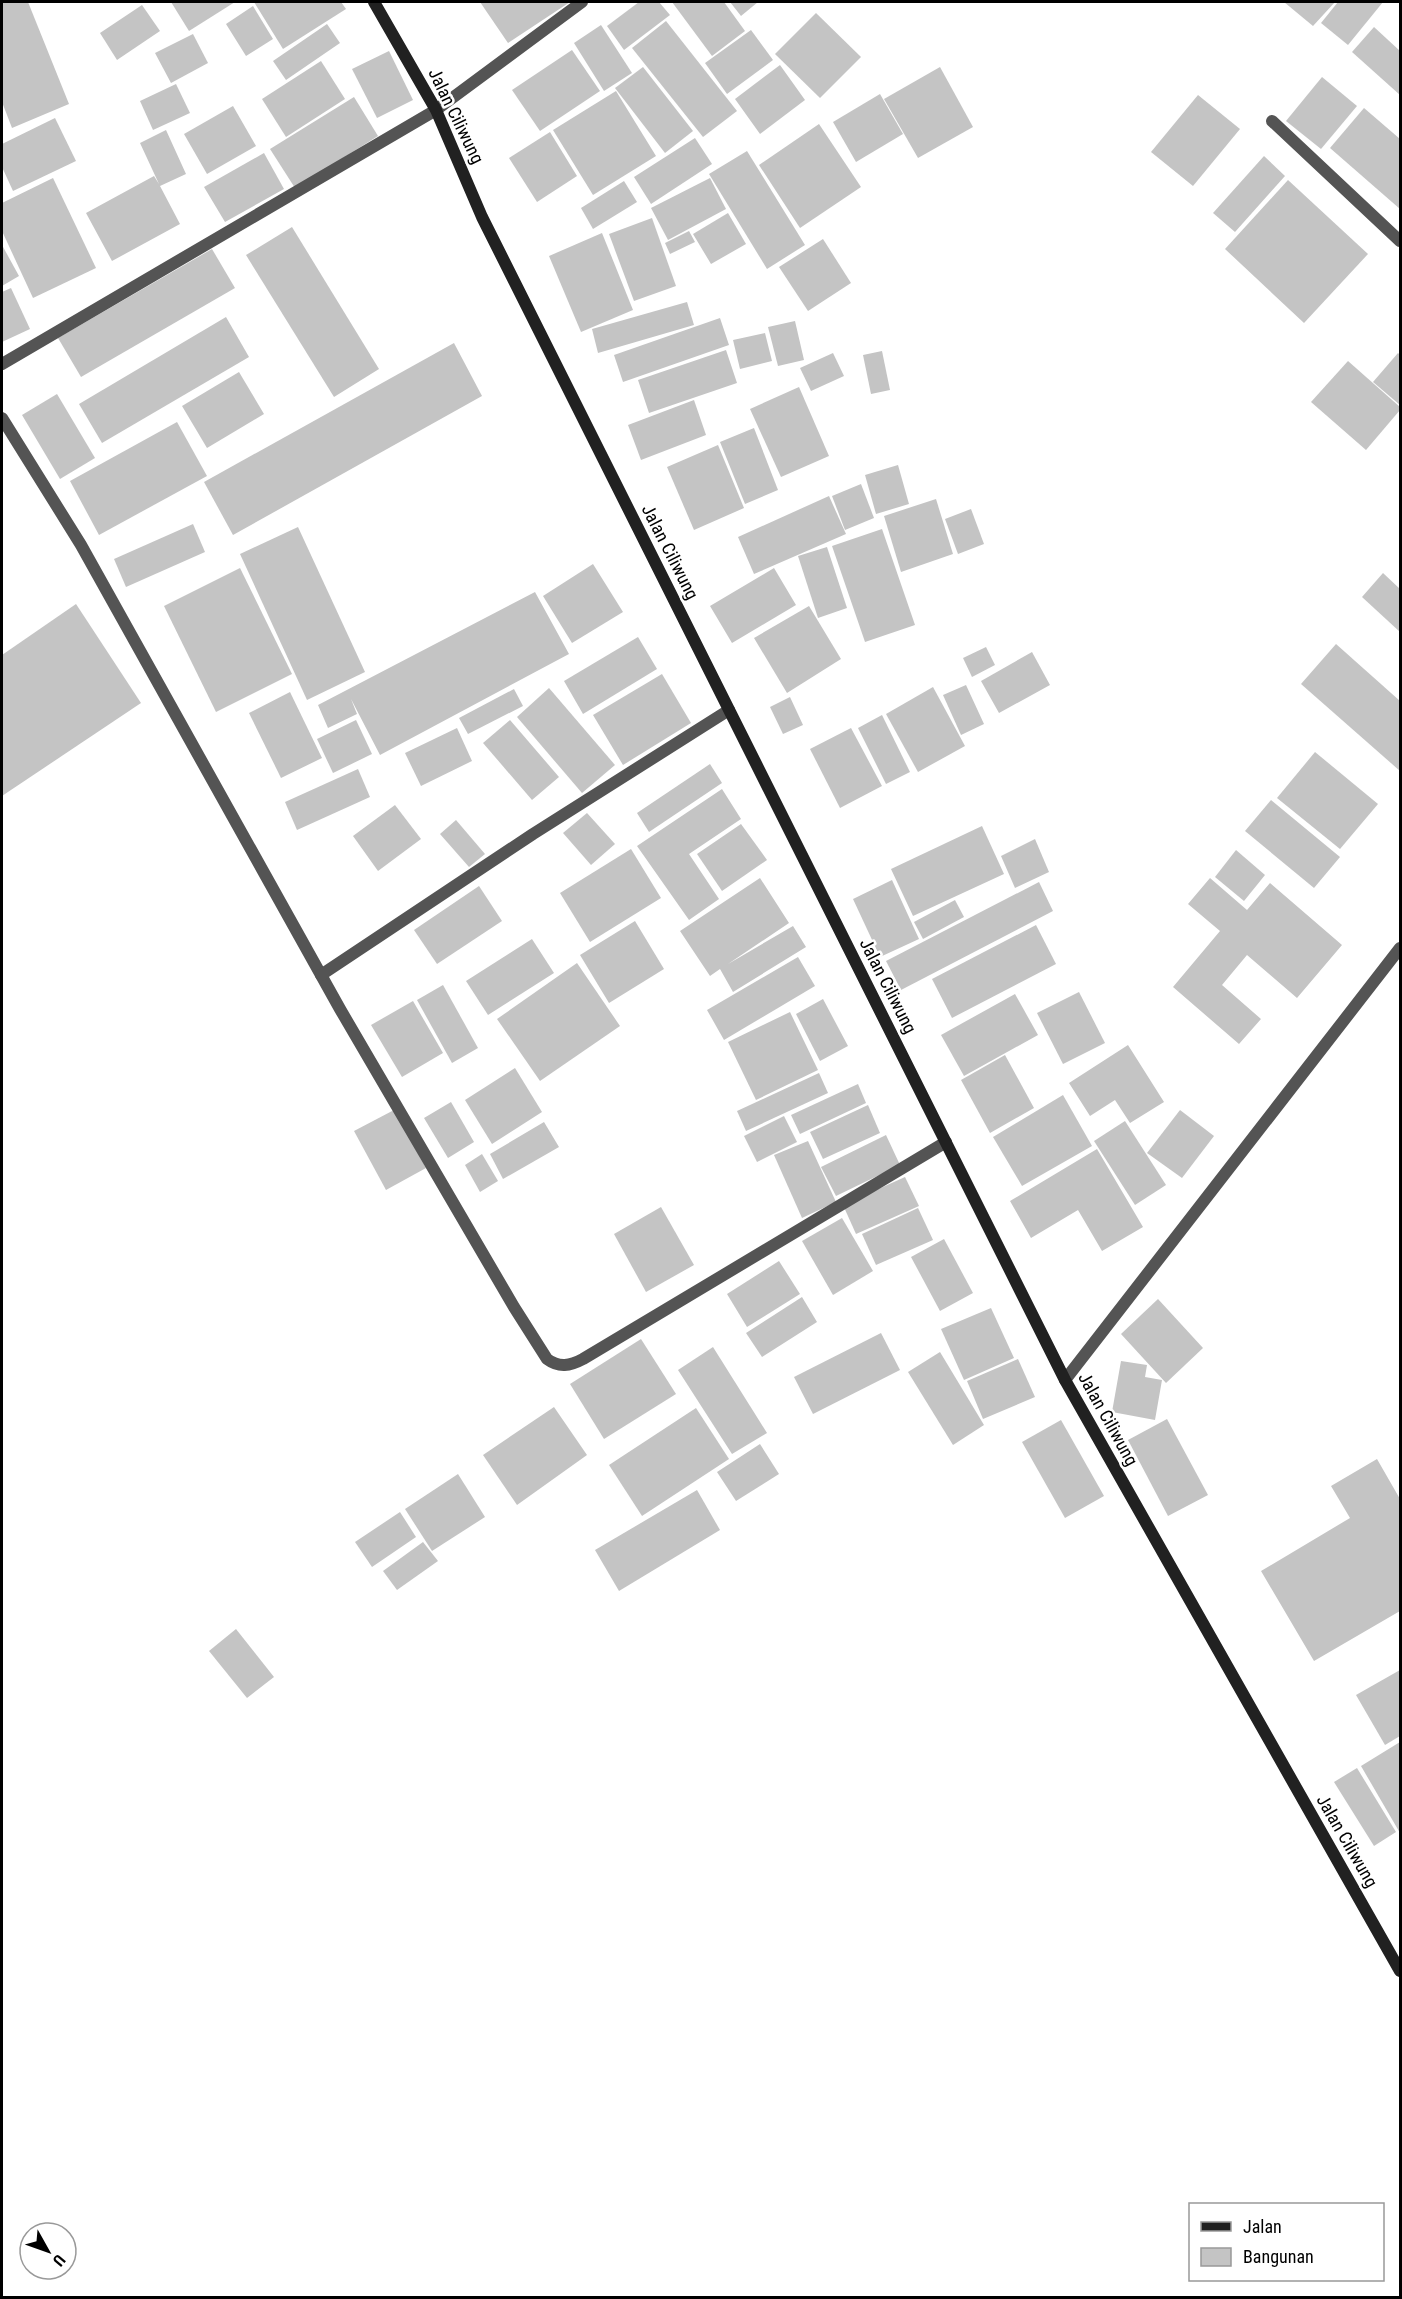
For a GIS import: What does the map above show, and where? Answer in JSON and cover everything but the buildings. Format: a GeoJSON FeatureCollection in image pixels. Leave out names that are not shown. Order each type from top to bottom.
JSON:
{"type":"FeatureCollection","features":[{"type":"Feature","properties":{"kind":"main road","name":"Jalan Ciliwung"},"geometry":{"type":"LineString","coordinates":[[374,2],[436,110],[482,217],[1065,1380],[1401,1971]]}},
{"type":"Feature","properties":{"kind":"street"},"geometry":{"type":"LineString","coordinates":[[2,364],[436,110],[582,2]]}},
{"type":"Feature","properties":{"kind":"street"},"geometry":{"type":"LineString","coordinates":[[1272,121],[1401,241]]}},
{"type":"Feature","properties":{"kind":"street"},"geometry":{"type":"LineString","coordinates":[[2,418],[92,566],[321,975],[514,1307],[548,1359],[554,1364],[563,1366],[574,1364],[946,1142]]}},
{"type":"Feature","properties":{"kind":"street"},"geometry":{"type":"LineString","coordinates":[[321,975],[534,834],[729,710]]}},
{"type":"Feature","properties":{"kind":"street"},"geometry":{"type":"LineString","coordinates":[[1065,1380],[1401,948]]}}]}
